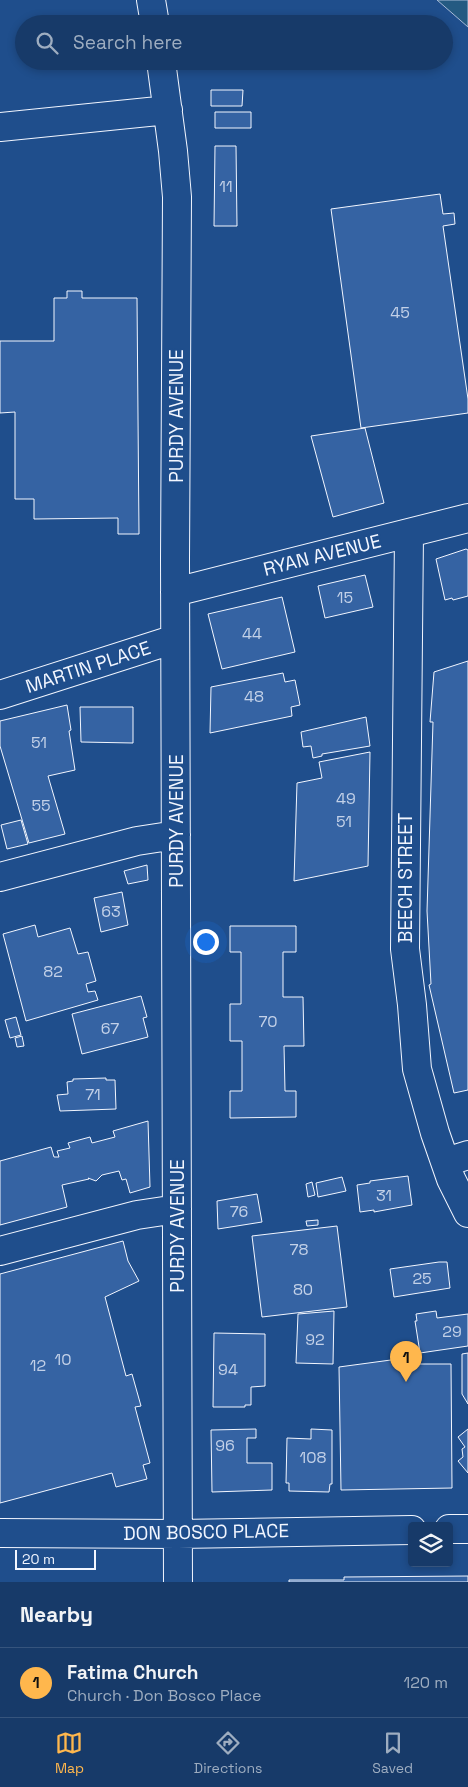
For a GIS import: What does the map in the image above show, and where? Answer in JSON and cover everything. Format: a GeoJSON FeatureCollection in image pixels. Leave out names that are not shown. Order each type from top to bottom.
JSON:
{"type":"FeatureCollection","features":[{"type":"Feature","properties":{"kind":"street"},"geometry":{"type":"LineString","coordinates":[[151,0],[154,15]]}},
{"type":"Feature","properties":{"kind":"street","name":"PURDY AVENUE"},"geometry":{"type":"LineString","coordinates":[[162,70],[177,197],[175,640],[178,1582]]}},
{"type":"Feature","properties":{"kind":"street"},"geometry":{"type":"LineString","coordinates":[[0,127],[168,110]]}},
{"type":"Feature","properties":{"kind":"street","name":"RYAN AVENUE"},"geometry":{"type":"LineString","coordinates":[[175,592],[468,518]]}},
{"type":"Feature","properties":{"kind":"street","name":"BEECH STREET"},"geometry":{"type":"LineString","coordinates":[[409,533],[405,949],[417,1069],[435,1133],[457,1159],[451,1179],[468,1213]]}},
{"type":"Feature","properties":{"kind":"street","name":"MARTIN PLACE"},"geometry":{"type":"LineString","coordinates":[[0,695],[175,640]]}},
{"type":"Feature","properties":{"kind":"street"},"geometry":{"type":"LineString","coordinates":[[0,877],[137,841],[176,835]]}},
{"type":"Feature","properties":{"kind":"street"},"geometry":{"type":"LineString","coordinates":[[0,1251],[137,1215],[177,1209]]}},
{"type":"Feature","properties":{"kind":"street"},"geometry":{"type":"LineString","coordinates":[[453,1529],[468,1529]]}},
{"type":"Feature","properties":{"kind":"street","name":"DON BOSCO PLACE"},"geometry":{"type":"LineString","coordinates":[[0,1533],[178,1534],[408,1530]]}},
{"type":"Feature","properties":{"kind":"shaded area"},"geometry":{"type":"Polygon","coordinates":[[[437,0],[468,0],[468,27],[437,0]]]}},
{"type":"Feature","properties":{"kind":"building"},"geometry":{"type":"Polygon","coordinates":[[[211,90],[243,90],[242,106],[211,106],[211,90]]]}},
{"type":"Feature","properties":{"kind":"building"},"geometry":{"type":"Polygon","coordinates":[[[215,112],[251,112],[251,128],[215,128],[215,112]]]}},
{"type":"Feature","properties":{"kind":"building"},"geometry":{"type":"Polygon","coordinates":[[[215,146],[236,146],[237,226],[214,226],[215,146]]]}},
{"type":"Feature","properties":{"kind":"building"},"geometry":{"type":"Polygon","coordinates":[[[440,194],[443,214],[454,213],[455,224],[443,226],[468,399],[468,413],[361,428],[331,209],[440,194]]]}},
{"type":"Feature","properties":{"kind":"building"},"geometry":{"type":"Polygon","coordinates":[[[67,291],[82,291],[82,298],[137,298],[139,534],[118,534],[118,518],[34,519],[34,499],[15,499],[15,412],[0,413],[0,341],[54,341],[54,298],[67,298],[67,291]]]}},
{"type":"Feature","properties":{"kind":"building"},"geometry":{"type":"Polygon","coordinates":[[[365,428],[384,503],[333,517],[311,436],[365,428]]]}},
{"type":"Feature","properties":{"kind":"building"},"geometry":{"type":"Polygon","coordinates":[[[466,549],[468,550],[468,596],[445,600],[436,559],[466,549]]]}},
{"type":"Feature","properties":{"kind":"building"},"geometry":{"type":"Polygon","coordinates":[[[365,575],[373,607],[325,618],[318,586],[365,575]]]}},
{"type":"Feature","properties":{"kind":"building"},"geometry":{"type":"Polygon","coordinates":[[[282,597],[295,652],[222,669],[208,614],[282,597]]]}},
{"type":"Feature","properties":{"kind":"building"},"geometry":{"type":"Polygon","coordinates":[[[468,661],[468,1090],[454,1093],[429,985],[431,984],[427,911],[433,722],[430,722],[434,672],[468,661]]]}},
{"type":"Feature","properties":{"kind":"building"},"geometry":{"type":"Polygon","coordinates":[[[283,673],[285,682],[295,680],[300,705],[291,707],[292,716],[210,733],[211,687],[283,673]]]}},
{"type":"Feature","properties":{"kind":"building"},"geometry":{"type":"Polygon","coordinates":[[[67,705],[75,770],[48,776],[65,834],[29,843],[0,746],[0,721],[67,705]]]}},
{"type":"Feature","properties":{"kind":"building"},"geometry":{"type":"Polygon","coordinates":[[[80,707],[133,707],[133,743],[81,742],[80,707]]]}},
{"type":"Feature","properties":{"kind":"building"},"geometry":{"type":"Polygon","coordinates":[[[366,717],[370,746],[322,754],[322,756],[313,758],[311,746],[303,747],[301,732],[366,717]]]}},
{"type":"Feature","properties":{"kind":"building"},"geometry":{"type":"Polygon","coordinates":[[[370,752],[368,866],[294,881],[297,783],[322,778],[319,762],[370,752]]]}},
{"type":"Feature","properties":{"kind":"building"},"geometry":{"type":"Polygon","coordinates":[[[21,820],[28,844],[7,849],[1,825],[21,820]]]}},
{"type":"Feature","properties":{"kind":"building"},"geometry":{"type":"Polygon","coordinates":[[[147,865],[148,880],[128,884],[124,871],[147,865]]]}},
{"type":"Feature","properties":{"kind":"building"},"geometry":{"type":"Polygon","coordinates":[[[122,892],[128,925],[101,932],[94,898],[122,892]]]}},
{"type":"Feature","properties":{"kind":"building"},"geometry":{"type":"Polygon","coordinates":[[[35,925],[38,937],[70,928],[78,954],[88,952],[96,981],[86,984],[88,992],[95,991],[98,1000],[26,1021],[3,934],[35,925]]]}},
{"type":"Feature","properties":{"kind":"building"},"geometry":{"type":"Polygon","coordinates":[[[230,926],[296,926],[296,952],[283,952],[283,997],[303,997],[304,1046],[284,1046],[285,1091],[296,1091],[296,1117],[230,1118],[230,1091],[242,1091],[242,1041],[230,1041],[230,1004],[241,1004],[241,952],[230,952],[230,926]]]}},
{"type":"Feature","properties":{"kind":"building"},"geometry":{"type":"Polygon","coordinates":[[[141,996],[147,1017],[143,1018],[148,1037],[82,1054],[72,1014],[141,996]]]}},
{"type":"Feature","properties":{"kind":"building"},"geometry":{"type":"Polygon","coordinates":[[[16,1017],[21,1035],[10,1038],[5,1020],[16,1017]]]}},
{"type":"Feature","properties":{"kind":"building"},"geometry":{"type":"Polygon","coordinates":[[[22,1036],[24,1046],[17,1047],[15,1038],[22,1036]]]}},
{"type":"Feature","properties":{"kind":"building"},"geometry":{"type":"Polygon","coordinates":[[[106,1078],[106,1080],[115,1080],[116,1109],[60,1111],[57,1095],[68,1094],[67,1082],[73,1081],[73,1079],[106,1078]]]}},
{"type":"Feature","properties":{"kind":"building"},"geometry":{"type":"Polygon","coordinates":[[[148,1121],[150,1187],[130,1193],[126,1179],[122,1180],[119,1171],[102,1175],[96,1181],[88,1178],[62,1185],[67,1207],[0,1225],[0,1161],[51,1147],[54,1157],[59,1157],[57,1151],[70,1148],[68,1143],[90,1137],[92,1143],[115,1137],[113,1131],[148,1121]]]}},
{"type":"Feature","properties":{"kind":"building"},"geometry":{"type":"Polygon","coordinates":[[[408,1176],[412,1205],[374,1212],[374,1210],[360,1212],[357,1185],[370,1183],[370,1181],[408,1176]]]}},
{"type":"Feature","properties":{"kind":"building"},"geometry":{"type":"Polygon","coordinates":[[[342,1177],[346,1191],[318,1197],[316,1183],[342,1177]]]}},
{"type":"Feature","properties":{"kind":"building"},"geometry":{"type":"Polygon","coordinates":[[[312,1182],[315,1195],[308,1197],[306,1184],[312,1182]]]}},
{"type":"Feature","properties":{"kind":"building"},"geometry":{"type":"Polygon","coordinates":[[[257,1194],[262,1222],[218,1229],[217,1201],[257,1194]]]}},
{"type":"Feature","properties":{"kind":"building"},"geometry":{"type":"Polygon","coordinates":[[[318,1220],[318,1225],[307,1226],[306,1221],[318,1220]]]}},
{"type":"Feature","properties":{"kind":"building"},"geometry":{"type":"Polygon","coordinates":[[[337,1226],[347,1307],[262,1317],[252,1236],[337,1226]]]}},
{"type":"Feature","properties":{"kind":"building"},"geometry":{"type":"Polygon","coordinates":[[[123,1241],[128,1261],[139,1281],[105,1297],[126,1376],[132,1374],[141,1406],[135,1407],[150,1463],[143,1465],[147,1479],[116,1487],[112,1473],[0,1503],[0,1274],[123,1241]]]}},
{"type":"Feature","properties":{"kind":"building"},"geometry":{"type":"Polygon","coordinates":[[[447,1262],[450,1288],[394,1297],[390,1269],[447,1262]]]}},
{"type":"Feature","properties":{"kind":"building"},"geometry":{"type":"Polygon","coordinates":[[[334,1311],[333,1364],[296,1363],[298,1314],[334,1311]]]}},
{"type":"Feature","properties":{"kind":"building"},"geometry":{"type":"Polygon","coordinates":[[[436,1311],[437,1318],[468,1314],[468,1346],[420,1353],[415,1321],[417,1321],[416,1314],[436,1311]]]}},
{"type":"Feature","properties":{"kind":"building"},"geometry":{"type":"Polygon","coordinates":[[[214,1333],[265,1334],[265,1386],[251,1387],[251,1405],[245,1405],[245,1407],[213,1407],[214,1333]]]}},
{"type":"Feature","properties":{"kind":"building"},"geometry":{"type":"Polygon","coordinates":[[[468,1353],[468,1404],[462,1394],[462,1354],[468,1353]]]}},
{"type":"Feature","properties":{"kind":"building"},"geometry":{"type":"Polygon","coordinates":[[[413,1357],[412,1364],[451,1364],[452,1488],[341,1490],[339,1367],[413,1357]]]}},
{"type":"Feature","properties":{"kind":"building"},"geometry":{"type":"Polygon","coordinates":[[[256,1429],[256,1438],[247,1438],[247,1463],[272,1463],[272,1490],[212,1492],[211,1430],[256,1429]]]}},
{"type":"Feature","properties":{"kind":"building"},"geometry":{"type":"Polygon","coordinates":[[[311,1429],[332,1430],[332,1484],[330,1484],[329,1492],[289,1491],[289,1483],[286,1483],[287,1438],[311,1439],[311,1429]]]}},
{"type":"Feature","properties":{"kind":"building"},"geometry":{"type":"Polygon","coordinates":[[[468,1429],[468,1473],[458,1461],[463,1457],[462,1449],[465,1447],[458,1437],[468,1429]]]}},
{"type":"Feature","properties":{"kind":"building"},"geometry":{"type":"Polygon","coordinates":[[[468,1576],[468,1582],[289,1582],[289,1580],[344,1580],[344,1577],[468,1576]]]}},
{"type":"Feature","properties":{"kind":"place","name":"Fatima Church"},"geometry":{"type":"Point","coordinates":[406,1382]}}]}
